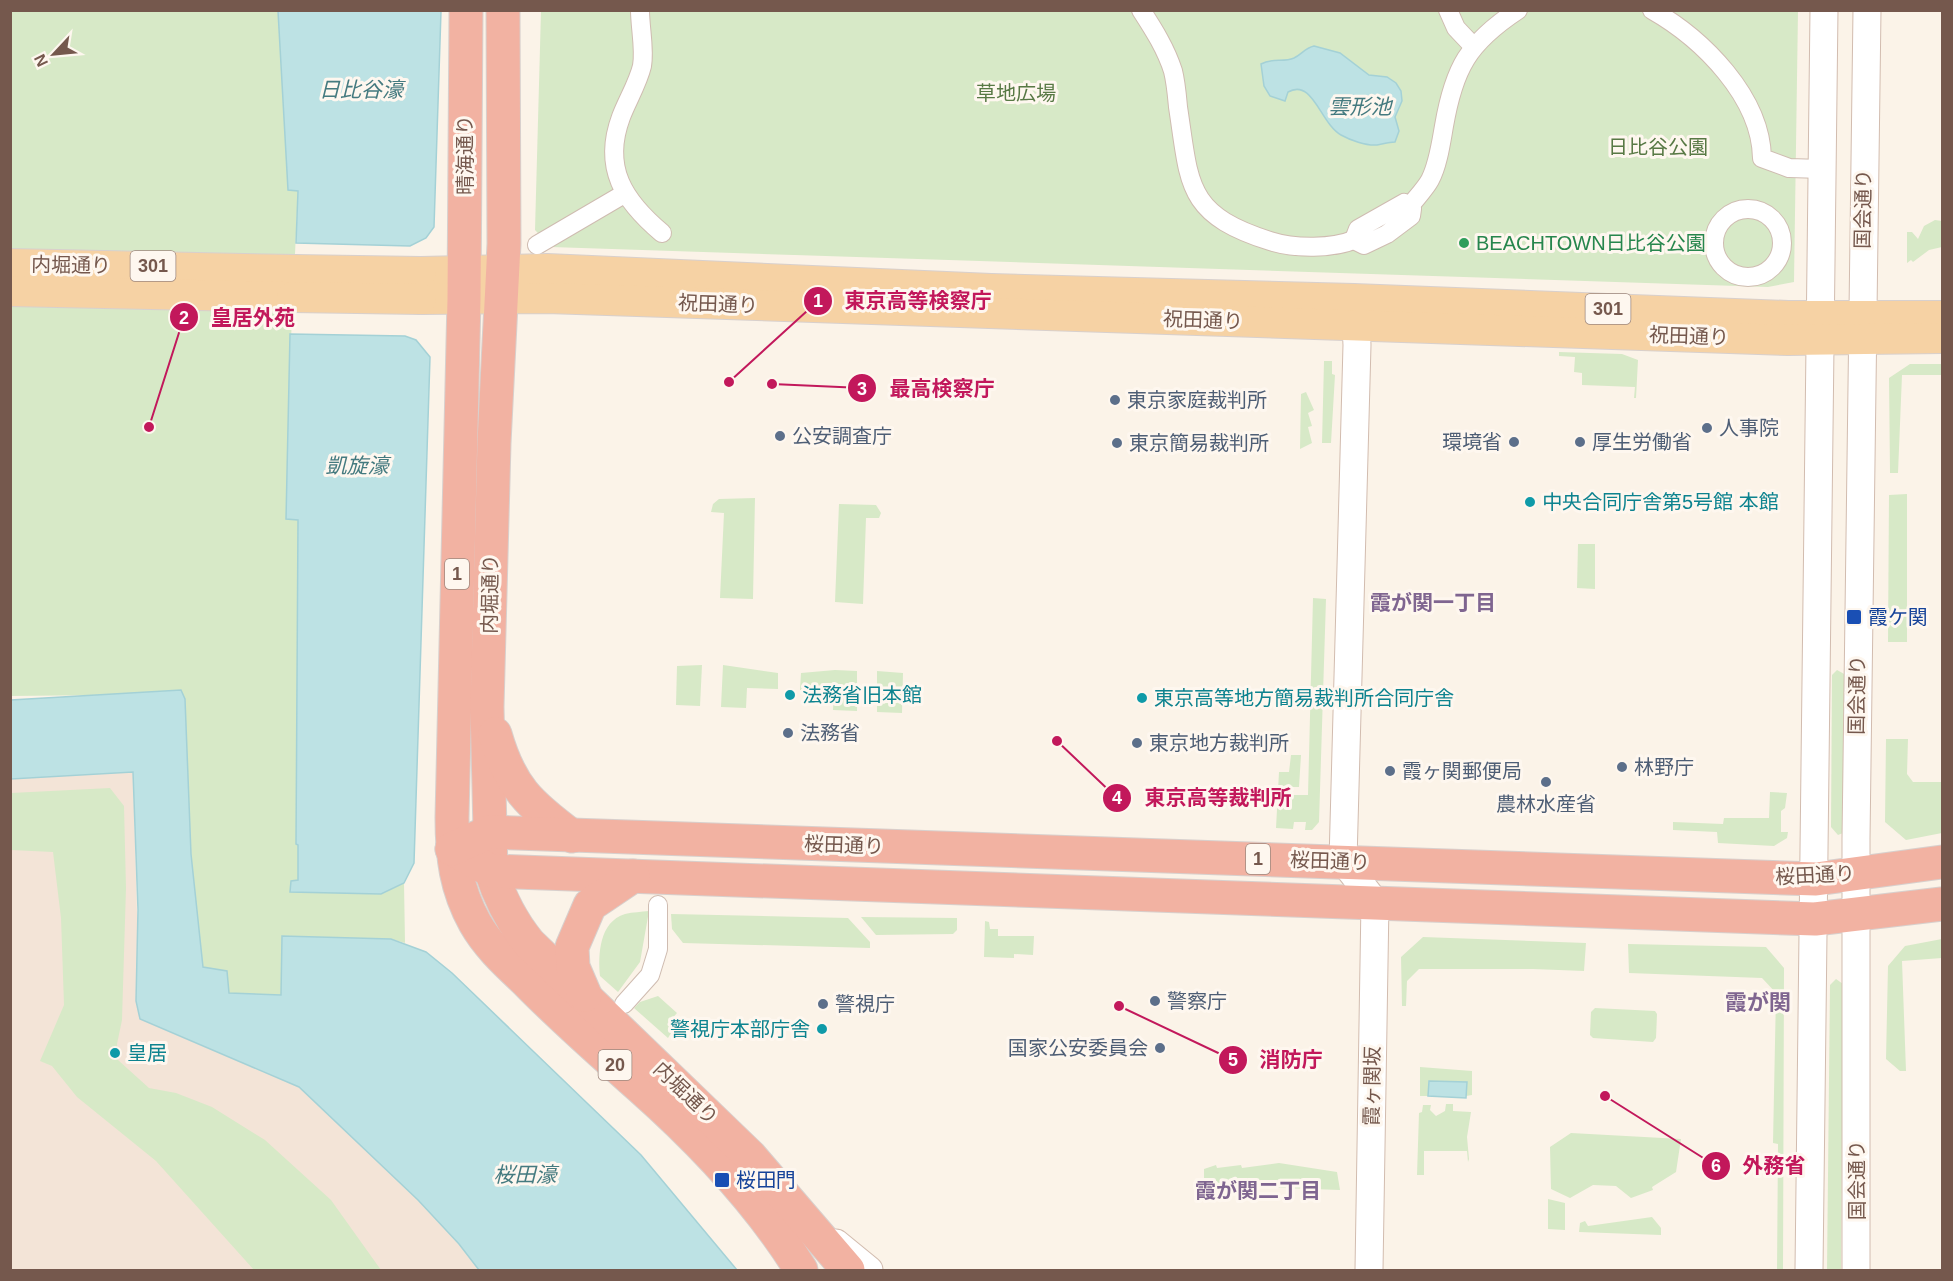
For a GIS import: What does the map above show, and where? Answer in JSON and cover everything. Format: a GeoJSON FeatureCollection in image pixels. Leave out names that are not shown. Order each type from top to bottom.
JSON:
{"type":"FeatureCollection","features":[{"type":"Feature","properties":{"kind":"highway","name":"晴海通り"},"geometry":{"type":"LineString","coordinates":[[464,285],[466,10]]}},
{"type":"Feature","properties":{"kind":"highway","name":"晴海通り"},"geometry":{"type":"LineString","coordinates":[[503,10],[503,284]]}},
{"type":"Feature","properties":{"kind":"highway","name":"内堀通り"},"geometry":{"type":"LineString","coordinates":[[503,284],[494,443],[488,706],[491,871],[499,897],[514,925],[529,943],[750,1156],[848,1270]]}},
{"type":"Feature","properties":{"kind":"highway","name":"内堀通り"},"geometry":{"type":"LineString","coordinates":[[464,285],[452,849],[458,887],[488,942],[569,1025],[642,1089],[721,1167],[763,1215],[801,1270]]}},
{"type":"Feature","properties":{"kind":"highway","name":"1"},"geometry":{"type":"LineString","coordinates":[[488,706],[504,764],[523,795],[537,810],[572,836]]}},
{"type":"Feature","properties":{"kind":"highway","name":"1"},"geometry":{"type":"LineString","coordinates":[[452,849],[489,832],[572,836]]}},
{"type":"Feature","properties":{"kind":"highway","name":"桜田通り"},"geometry":{"type":"LineString","coordinates":[[572,836],[1816,879],[1942,862]]}},
{"type":"Feature","properties":{"kind":"highway"},"geometry":{"type":"LineString","coordinates":[[780,881],[781,843]]}},
{"type":"Feature","properties":{"kind":"highway","name":"1"},"geometry":{"type":"LineString","coordinates":[[452,849],[491,871],[633,876]]}},
{"type":"Feature","properties":{"kind":"highway"},"geometry":{"type":"LineString","coordinates":[[974,888],[975,849]]}},
{"type":"Feature","properties":{"kind":"highway"},"geometry":{"type":"LineString","coordinates":[[1047,891],[1048,852]]}},
{"type":"Feature","properties":{"kind":"highway"},"geometry":{"type":"LineString","coordinates":[[1231,858],[1231,897]]}},
{"type":"Feature","properties":{"kind":"highway"},"geometry":{"type":"LineString","coordinates":[[1481,867],[1481,906]]}},
{"type":"Feature","properties":{"kind":"highway"},"geometry":{"type":"LineString","coordinates":[[1607,871],[1607,911]]}},
{"type":"Feature","properties":{"kind":"highway","name":"桜田通り"},"geometry":{"type":"LineString","coordinates":[[633,876],[1815,919],[1858,916],[1942,904]]}},
{"type":"Feature","properties":{"kind":"highway","name":"20"},"geometry":{"type":"LineString","coordinates":[[586,998],[573,967],[572,947],[590,905],[633,876]]}},
{"type":"Feature","properties":{"kind":"main road","name":"内堀通り"},"geometry":{"type":"LineString","coordinates":[[10,264],[294,284]]}},
{"type":"Feature","properties":{"kind":"main road","name":"祝田通り"},"geometry":{"type":"LineString","coordinates":[[464,285],[672,274],[990,289],[1355,312],[1861,328],[1942,338]]}},
{"type":"Feature","properties":{"kind":"main road","name":"内堀通り"},"geometry":{"type":"LineString","coordinates":[[10,291],[294,284],[464,285]]}},
{"type":"Feature","properties":{"kind":"main road","name":"祝田通り"},"geometry":{"type":"LineString","coordinates":[[1861,328],[1942,316]]}},
{"type":"Feature","properties":{"kind":"street"},"geometry":{"type":"LineString","coordinates":[[640,10],[642,66],[615,135],[615,165],[624,194],[634,209],[662,233]]}},
{"type":"Feature","properties":{"kind":"street"},"geometry":{"type":"LineString","coordinates":[[1141,10],[1159,38],[1173,72],[1187,173],[1196,196],[1233,226],[1280,244],[1302,246],[1356,239],[1364,245],[1387,234],[1411,216],[1410,206],[1430,179],[1440,147],[1450,92],[1473,46],[1518,10]]}},
{"type":"Feature","properties":{"kind":"street"},"geometry":{"type":"LineString","coordinates":[[1448,10],[1456,28],[1473,46]]}},
{"type":"Feature","properties":{"kind":"street"},"geometry":{"type":"LineString","coordinates":[[1652,10],[1692,39],[1729,78],[1749,110],[1762,138],[1762,158],[1789,168],[1822,169]]}},
{"type":"Feature","properties":{"kind":"street","name":"国会通り"},"geometry":{"type":"LineString","coordinates":[[1809,1270],[1816,879],[1824,10]]}},
{"type":"Feature","properties":{"kind":"street","name":"国会通り"},"geometry":{"type":"LineString","coordinates":[[1857,1270],[1858,916],[1856,874],[1861,328],[1867,10]]}},
{"type":"Feature","properties":{"kind":"street"},"geometry":{"type":"LineString","coordinates":[[537,246],[624,194]]}},
{"type":"Feature","properties":{"kind":"street"},"geometry":{"type":"LineString","coordinates":[[1355,312],[1343,861],[1375,902]]}},
{"type":"Feature","properties":{"kind":"street","name":"霞ヶ関坂"},"geometry":{"type":"LineString","coordinates":[[1369,1270],[1375,902]]}},
{"type":"Feature","properties":{"kind":"street"},"geometry":{"type":"LineString","coordinates":[[624,1004],[650,975],[658,950],[658,905]]}},
{"type":"Feature","properties":{"kind":"street"},"geometry":{"type":"LineString","coordinates":[[798,1211],[869,1270]]}},
{"type":"Feature","properties":{"kind":"shaded area","name":"皇居"},"geometry":{"type":"Polygon","coordinates":[[[133,772],[140,1019],[299,1087],[418,1200],[459,1244],[479,1270],[11,1270],[11,779],[133,772]]]}},
{"type":"Feature","properties":{"kind":"green space"},"geometry":{"type":"Polygon","coordinates":[[[10,11],[278,11],[289,190],[298,190],[288,403],[298,520],[298,880],[291,881],[290,891],[381,894],[404,883],[405,943],[391,939],[282,936],[281,995],[228,993],[203,968],[191,854],[185,699],[181,690],[108,695],[11,696],[10,11]]]}},
{"type":"Feature","properties":{"kind":"green space","name":"日比谷公園"},"geometry":{"type":"Polygon","coordinates":[[[541,11],[1798,11],[1794,282],[1768,287],[551,247],[535,230],[541,11]]]}},
{"type":"Feature","properties":{"kind":"green space"},"geometry":{"type":"Polygon","coordinates":[[[1935,220],[1942,221],[1942,247],[1929,250],[1913,262],[1911,260],[1907,263],[1907,232],[1912,232],[1918,239],[1924,226],[1935,220]]]}},
{"type":"Feature","properties":{"kind":"green space"},"geometry":{"type":"Polygon","coordinates":[[[1559,352],[1622,354],[1638,360],[1636,398],[1634,398],[1635,387],[1582,385],[1582,373],[1574,372],[1575,357],[1559,356],[1559,352]]]}},
{"type":"Feature","properties":{"kind":"green space"},"geometry":{"type":"Polygon","coordinates":[[[1324,361],[1332,361],[1332,374],[1335,375],[1331,443],[1322,443],[1324,361]]]}},
{"type":"Feature","properties":{"kind":"green space"},"geometry":{"type":"Polygon","coordinates":[[[1910,364],[1942,364],[1942,375],[1902,375],[1898,473],[1890,473],[1889,378],[1910,364]]]}},
{"type":"Feature","properties":{"kind":"green space"},"geometry":{"type":"Polygon","coordinates":[[[1306,392],[1314,410],[1308,413],[1312,426],[1308,427],[1312,443],[1300,449],[1301,394],[1306,392]]]}},
{"type":"Feature","properties":{"kind":"green space"},"geometry":{"type":"Polygon","coordinates":[[[1907,494],[1907,642],[1888,642],[1889,495],[1907,494]]]}},
{"type":"Feature","properties":{"kind":"green space"},"geometry":{"type":"Polygon","coordinates":[[[755,498],[753,599],[720,598],[724,513],[711,512],[713,504],[719,499],[755,498]]]}},
{"type":"Feature","properties":{"kind":"green space"},"geometry":{"type":"Polygon","coordinates":[[[839,504],[876,505],[881,513],[879,518],[866,518],[863,604],[835,602],[839,504]]]}},
{"type":"Feature","properties":{"kind":"green space"},"geometry":{"type":"Polygon","coordinates":[[[1578,544],[1595,544],[1595,589],[1577,588],[1578,544]]]}},
{"type":"Feature","properties":{"kind":"green space"},"geometry":{"type":"Polygon","coordinates":[[[1313,598],[1326,599],[1319,822],[1312,830],[1305,830],[1306,822],[1294,822],[1293,829],[1276,828],[1279,772],[1289,772],[1291,755],[1301,755],[1299,787],[1281,787],[1280,795],[1308,795],[1313,598]]]}},
{"type":"Feature","properties":{"kind":"green space"},"geometry":{"type":"Polygon","coordinates":[[[702,665],[700,706],[676,705],[677,666],[702,665]]]}},
{"type":"Feature","properties":{"kind":"green space"},"geometry":{"type":"Polygon","coordinates":[[[723,665],[778,673],[778,689],[747,688],[746,708],[721,707],[723,665]]]}},
{"type":"Feature","properties":{"kind":"green space"},"geometry":{"type":"Polygon","coordinates":[[[1837,670],[1846,675],[1843,833],[1838,835],[1831,827],[1832,675],[1837,670]]]}},
{"type":"Feature","properties":{"kind":"green space"},"geometry":{"type":"Polygon","coordinates":[[[857,671],[857,711],[833,710],[834,691],[800,690],[801,673],[857,671]]]}},
{"type":"Feature","properties":{"kind":"green space"},"geometry":{"type":"Polygon","coordinates":[[[877,671],[903,673],[902,713],[877,712],[877,671]]]}},
{"type":"Feature","properties":{"kind":"green space"},"geometry":{"type":"Polygon","coordinates":[[[1886,739],[1908,739],[1907,774],[1913,782],[1942,782],[1942,833],[1906,840],[1885,822],[1886,739]]]}},
{"type":"Feature","properties":{"kind":"green space"},"geometry":{"type":"Polygon","coordinates":[[[110,788],[124,806],[126,888],[122,1020],[117,1044],[118,1060],[149,1088],[176,1093],[212,1107],[265,1140],[331,1200],[381,1270],[254,1270],[156,1161],[77,1097],[52,1066],[40,1061],[64,1005],[61,918],[53,852],[11,850],[11,793],[110,788]]]}},
{"type":"Feature","properties":{"kind":"green space"},"geometry":{"type":"Polygon","coordinates":[[[1770,792],[1787,793],[1785,808],[1781,811],[1781,832],[1788,832],[1787,838],[1774,846],[1718,843],[1717,832],[1673,830],[1673,822],[1723,824],[1724,818],[1769,818],[1770,792]]]}},
{"type":"Feature","properties":{"kind":"green space"},"geometry":{"type":"Polygon","coordinates":[[[649,911],[640,962],[618,992],[600,976],[600,949],[605,932],[616,918],[625,914],[649,911]]]}},
{"type":"Feature","properties":{"kind":"green space"},"geometry":{"type":"Polygon","coordinates":[[[671,914],[848,918],[870,942],[870,948],[683,943],[672,929],[671,914]]]}},
{"type":"Feature","properties":{"kind":"green space"},"geometry":{"type":"Polygon","coordinates":[[[861,917],[957,918],[957,930],[953,934],[876,935],[861,917]]]}},
{"type":"Feature","properties":{"kind":"green space"},"geometry":{"type":"Polygon","coordinates":[[[985,921],[989,922],[990,929],[998,929],[998,936],[1034,936],[1033,955],[1014,954],[1014,958],[984,957],[985,921]]]}},
{"type":"Feature","properties":{"kind":"green space"},"geometry":{"type":"Polygon","coordinates":[[[1423,937],[1586,943],[1584,971],[1419,969],[1407,981],[1406,1006],[1402,1006],[1401,957],[1423,937]]]}},
{"type":"Feature","properties":{"kind":"green space"},"geometry":{"type":"Polygon","coordinates":[[[1942,939],[1942,958],[1902,961],[1906,1071],[1900,1071],[1886,1059],[1888,966],[1905,946],[1942,939]]]}},
{"type":"Feature","properties":{"kind":"green space"},"geometry":{"type":"Polygon","coordinates":[[[1628,944],[1766,947],[1784,968],[1783,1270],[1777,1270],[1778,1144],[1773,1143],[1776,993],[1762,978],[1629,973],[1628,944]]]}},
{"type":"Feature","properties":{"kind":"green space"},"geometry":{"type":"Polygon","coordinates":[[[1836,979],[1843,984],[1841,1270],[1827,1270],[1830,985],[1836,979]]]}},
{"type":"Feature","properties":{"kind":"green space"},"geometry":{"type":"Polygon","coordinates":[[[658,996],[677,1013],[669,1022],[674,1028],[668,1038],[634,1008],[640,1002],[658,996]]]}},
{"type":"Feature","properties":{"kind":"green space"},"geometry":{"type":"Polygon","coordinates":[[[1595,1008],[1655,1011],[1657,1014],[1656,1038],[1653,1042],[1593,1038],[1590,1035],[1591,1012],[1595,1008]]]}},
{"type":"Feature","properties":{"kind":"green space"},"geometry":{"type":"Polygon","coordinates":[[[1420,1067],[1472,1071],[1472,1095],[1466,1096],[1467,1082],[1429,1081],[1428,1096],[1420,1096],[1420,1067]]]}},
{"type":"Feature","properties":{"kind":"green space"},"geometry":{"type":"Polygon","coordinates":[[[1446,1104],[1453,1104],[1453,1111],[1471,1112],[1467,1137],[1468,1162],[1467,1151],[1424,1151],[1424,1175],[1417,1175],[1419,1113],[1422,1112],[1423,1105],[1431,1105],[1430,1110],[1436,1116],[1445,1111],[1446,1104]]]}},
{"type":"Feature","properties":{"kind":"green space"},"geometry":{"type":"Polygon","coordinates":[[[1571,1133],[1681,1139],[1676,1172],[1652,1187],[1653,1190],[1631,1198],[1616,1186],[1593,1185],[1570,1198],[1551,1189],[1550,1147],[1571,1133]]]}},
{"type":"Feature","properties":{"kind":"green space"},"geometry":{"type":"Polygon","coordinates":[[[1279,1163],[1337,1172],[1340,1190],[1231,1186],[1204,1179],[1204,1169],[1216,1165],[1217,1168],[1241,1165],[1242,1168],[1279,1163]]]}},
{"type":"Feature","properties":{"kind":"green space"},"geometry":{"type":"Polygon","coordinates":[[[1548,1199],[1565,1203],[1565,1230],[1548,1229],[1548,1199]]]}},
{"type":"Feature","properties":{"kind":"green space"},"geometry":{"type":"Polygon","coordinates":[[[1652,1217],[1661,1228],[1661,1235],[1579,1232],[1580,1223],[1585,1221],[1588,1226],[1652,1217]]]}},
{"type":"Feature","properties":{"kind":"water","name":"日比谷濠"},"geometry":{"type":"Polygon","coordinates":[[[278,11],[441,11],[434,227],[426,238],[410,246],[296,243],[298,191],[288,190],[278,11]]]}},
{"type":"Feature","properties":{"kind":"water","name":"雲形池"},"geometry":{"type":"Polygon","coordinates":[[[1314,46],[1340,53],[1369,75],[1387,77],[1396,83],[1401,91],[1402,101],[1395,117],[1399,131],[1395,142],[1368,145],[1341,135],[1304,91],[1297,89],[1288,92],[1285,101],[1270,96],[1264,86],[1261,64],[1290,59],[1314,46]]]}},
{"type":"Feature","properties":{"kind":"water","name":"凱旋濠"},"geometry":{"type":"Polygon","coordinates":[[[290,334],[405,336],[416,340],[430,357],[414,863],[404,883],[381,894],[290,892],[291,881],[298,880],[298,845],[296,844],[298,520],[286,519],[290,334]]]}},
{"type":"Feature","properties":{"kind":"water","name":"桜田濠"},"geometry":{"type":"Polygon","coordinates":[[[181,690],[185,699],[191,854],[203,967],[227,971],[229,993],[281,995],[282,936],[391,939],[426,952],[452,973],[641,1155],[737,1270],[479,1270],[459,1244],[418,1200],[299,1087],[140,1019],[136,1001],[138,910],[133,772],[11,779],[11,700],[181,690]]]}},
{"type":"Feature","properties":{"kind":"water"},"geometry":{"type":"Polygon","coordinates":[[[1429,1081],[1467,1082],[1466,1098],[1428,1096],[1429,1081]]]}},
{"type":"Feature","properties":{"kind":"place","name":"BEACHTOWN日比谷公園"},"geometry":{"type":"Point","coordinates":[1464,243]}},
{"type":"Feature","properties":{"kind":"place","name":"東京高等検察庁"},"geometry":{"type":"Point","coordinates":[729,382]}},
{"type":"Feature","properties":{"kind":"place","name":"最高検察庁"},"geometry":{"type":"Point","coordinates":[772,384]}},
{"type":"Feature","properties":{"kind":"place","name":"東京家庭裁判所"},"geometry":{"type":"Point","coordinates":[1115,400]}},
{"type":"Feature","properties":{"kind":"place","name":"皇居外苑"},"geometry":{"type":"Point","coordinates":[149,427]}},
{"type":"Feature","properties":{"kind":"place","name":"人事院"},"geometry":{"type":"Point","coordinates":[1707,428]}},
{"type":"Feature","properties":{"kind":"place","name":"公安調査庁"},"geometry":{"type":"Point","coordinates":[780,436]}},
{"type":"Feature","properties":{"kind":"place","name":"環境省"},"geometry":{"type":"Point","coordinates":[1514,442]}},
{"type":"Feature","properties":{"kind":"place","name":"厚生労働省"},"geometry":{"type":"Point","coordinates":[1580,442]}},
{"type":"Feature","properties":{"kind":"place","name":"東京簡易裁判所"},"geometry":{"type":"Point","coordinates":[1117,443]}},
{"type":"Feature","properties":{"kind":"place","name":"中央合同庁舎第5号館 本館"},"geometry":{"type":"Point","coordinates":[1530,502]}},
{"type":"Feature","properties":{"kind":"place","name":"霞ケ関"},"geometry":{"type":"Point","coordinates":[1854,617]}},
{"type":"Feature","properties":{"kind":"place","name":"法務省旧本館"},"geometry":{"type":"Point","coordinates":[790,695]}},
{"type":"Feature","properties":{"kind":"place","name":"東京高等地方簡易裁判所合同庁舎"},"geometry":{"type":"Point","coordinates":[1142,698]}},
{"type":"Feature","properties":{"kind":"place","name":"法務省"},"geometry":{"type":"Point","coordinates":[788,733]}},
{"type":"Feature","properties":{"kind":"place","name":"東京高等裁判所"},"geometry":{"type":"Point","coordinates":[1057,741]}},
{"type":"Feature","properties":{"kind":"place","name":"東京地方裁判所"},"geometry":{"type":"Point","coordinates":[1137,743]}},
{"type":"Feature","properties":{"kind":"place","name":"林野庁"},"geometry":{"type":"Point","coordinates":[1622,767]}},
{"type":"Feature","properties":{"kind":"place","name":"霞ヶ関郵便局"},"geometry":{"type":"Point","coordinates":[1390,771]}},
{"type":"Feature","properties":{"kind":"place","name":"農林水産省"},"geometry":{"type":"Point","coordinates":[1546,782]}},
{"type":"Feature","properties":{"kind":"place","name":"警察庁"},"geometry":{"type":"Point","coordinates":[1155,1001]}},
{"type":"Feature","properties":{"kind":"place","name":"警視庁"},"geometry":{"type":"Point","coordinates":[823,1004]}},
{"type":"Feature","properties":{"kind":"place","name":"消防庁"},"geometry":{"type":"Point","coordinates":[1119,1006]}},
{"type":"Feature","properties":{"kind":"place","name":"警視庁本部庁舎"},"geometry":{"type":"Point","coordinates":[822,1029]}},
{"type":"Feature","properties":{"kind":"place","name":"国家公安委員会"},"geometry":{"type":"Point","coordinates":[1160,1048]}},
{"type":"Feature","properties":{"kind":"place","name":"皇居"},"geometry":{"type":"Point","coordinates":[115,1053]}},
{"type":"Feature","properties":{"kind":"place","name":"外務省"},"geometry":{"type":"Point","coordinates":[1605,1096]}},
{"type":"Feature","properties":{"kind":"place","name":"桜田門"},"geometry":{"type":"Point","coordinates":[722,1180]}},
{"type":"Feature","properties":{"kind":"district","name":"霞が関一丁目"},"geometry":{"type":"Point","coordinates":[1433,603]}},
{"type":"Feature","properties":{"kind":"district","name":"霞が関"},"geometry":{"type":"Point","coordinates":[1758,1002]}},
{"type":"Feature","properties":{"kind":"district","name":"霞が関二丁目"},"geometry":{"type":"Point","coordinates":[1258,1191]}},
{"type":"Feature","properties":{"kind":"park label","name":"草地広場"},"geometry":{"type":"Point","coordinates":[1016,93]}}]}
